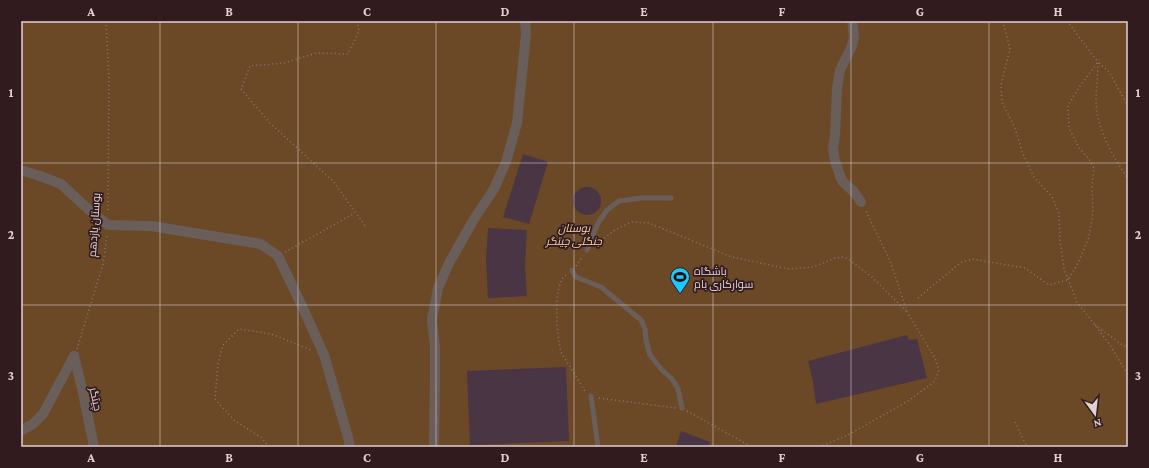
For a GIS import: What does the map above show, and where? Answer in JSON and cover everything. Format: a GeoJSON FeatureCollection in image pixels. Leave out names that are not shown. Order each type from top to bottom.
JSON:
{"type":"FeatureCollection","features":[{"type":"Feature","properties":{"kind":"street"},"geometry":{"type":"LineString","coordinates":[[434,447],[435,377],[432,320],[438,288],[449,263],[474,219],[494,189],[506,162],[517,123],[526,34],[525,21]]}},
{"type":"Feature","properties":{"kind":"street"},"geometry":{"type":"LineString","coordinates":[[852,21],[854,38],[851,48],[840,70],[837,88],[836,135],[833,149],[838,172],[842,181],[854,192],[861,202]]}},
{"type":"Feature","properties":{"kind":"street"},"geometry":{"type":"LineString","coordinates":[[21,171],[61,184],[88,210],[108,225],[151,226],[261,244],[278,256],[324,355],[350,447]]}},
{"type":"Feature","properties":{"kind":"street"},"geometry":{"type":"LineString","coordinates":[[21,431],[33,424],[43,414],[74,356]]}},
{"type":"Feature","properties":{"kind":"street","name":"چیتگر"},"geometry":{"type":"LineString","coordinates":[[74,356],[93,442]]}},
{"type":"Feature","properties":{"kind":"street"},"geometry":{"type":"LineString","coordinates":[[93,442],[98,447]]}},
{"type":"Feature","properties":{"kind":"lane"},"geometry":{"type":"LineString","coordinates":[[587,250],[598,224],[607,210],[619,201],[641,198],[671,198]]}},
{"type":"Feature","properties":{"kind":"lane"},"geometry":{"type":"LineString","coordinates":[[572,270],[576,276],[601,287],[642,320],[650,355],[674,382],[678,389],[682,408]]}},
{"type":"Feature","properties":{"kind":"lane"},"geometry":{"type":"LineString","coordinates":[[591,396],[598,447]]}},
{"type":"Feature","properties":{"kind":"path","name":"بوستان یازدهم"},"geometry":{"type":"LineString","coordinates":[[74,356],[103,264],[108,225],[109,80],[106,21]]}},
{"type":"Feature","properties":{"kind":"path"},"geometry":{"type":"LineString","coordinates":[[357,21],[359,31],[348,54],[317,54],[284,63],[250,66],[241,89],[270,123],[333,181],[366,227]]}},
{"type":"Feature","properties":{"kind":"path"},"geometry":{"type":"LineString","coordinates":[[1003,21],[1010,49],[1001,85],[1002,102],[1015,128],[1023,154],[1034,177],[1052,197],[1059,213],[1060,240],[1064,269],[1076,302],[1110,345],[1128,375]]}},
{"type":"Feature","properties":{"kind":"path"},"geometry":{"type":"LineString","coordinates":[[1067,21],[1098,62],[1108,72],[1128,106]]}},
{"type":"Feature","properties":{"kind":"path"},"geometry":{"type":"LineString","coordinates":[[918,298],[960,263],[972,259],[1025,268],[1049,285],[1068,280],[1079,261],[1089,236],[1093,212],[1092,185],[1094,168],[1090,159],[1079,148],[1069,128],[1068,105],[1098,62]]}},
{"type":"Feature","properties":{"kind":"path"},"geometry":{"type":"LineString","coordinates":[[1098,62],[1096,102],[1100,126],[1128,179]]}},
{"type":"Feature","properties":{"kind":"path"},"geometry":{"type":"LineString","coordinates":[[861,202],[891,263],[907,312]]}},
{"type":"Feature","properties":{"kind":"path"},"geometry":{"type":"LineString","coordinates":[[278,256],[356,212]]}},
{"type":"Feature","properties":{"kind":"path"},"geometry":{"type":"LineString","coordinates":[[752,447],[682,408],[666,408],[603,400],[587,393],[561,352],[559,346],[557,296],[559,286],[564,276],[568,275],[587,250],[615,230],[630,222],[649,223],[732,257],[788,269],[813,267],[835,258],[843,257],[872,276],[907,312],[935,358],[939,370],[935,381],[908,402],[848,435],[819,447]]}},
{"type":"Feature","properties":{"kind":"path"},"geometry":{"type":"LineString","coordinates":[[1094,323],[1128,348]]}},
{"type":"Feature","properties":{"kind":"path"},"geometry":{"type":"LineString","coordinates":[[269,447],[262,438],[234,420],[216,399],[218,364],[223,344],[239,329],[271,334],[324,355]]}},
{"type":"Feature","properties":{"kind":"path"},"geometry":{"type":"LineString","coordinates":[[1015,422],[1027,447]]}},
{"type":"Feature","properties":{"kind":"green space","name":"بوستان جنگلی چیتگر"},"geometry":{"type":"Polygon","coordinates":[[[21,21],[1128,21],[1128,447],[21,447],[21,21]]]}},
{"type":"Feature","properties":{"kind":"building"},"geometry":{"type":"Polygon","coordinates":[[[523,154],[548,162],[529,224],[503,217],[523,154]]]}},
{"type":"Feature","properties":{"kind":"building"},"geometry":{"type":"Polygon","coordinates":[[[587,187],[597,191],[601,201],[597,211],[587,215],[577,211],[573,201],[577,191],[587,187]]]}},
{"type":"Feature","properties":{"kind":"building"},"geometry":{"type":"Polygon","coordinates":[[[488,228],[527,230],[525,266],[527,296],[488,298],[486,259],[488,228]]]}},
{"type":"Feature","properties":{"kind":"building"},"geometry":{"type":"Polygon","coordinates":[[[907,335],[909,340],[917,339],[927,378],[816,404],[808,361],[907,335]]]}},
{"type":"Feature","properties":{"kind":"building"},"geometry":{"type":"Polygon","coordinates":[[[566,367],[569,441],[470,445],[467,371],[566,367]]]}},
{"type":"Feature","properties":{"kind":"building"},"geometry":{"type":"Polygon","coordinates":[[[681,431],[710,442],[708,447],[676,447],[681,431]]]}},
{"type":"Feature","properties":{"kind":"place","name":"باشگاه سوارکاری بام"},"geometry":{"type":"Point","coordinates":[680,294]}}]}
